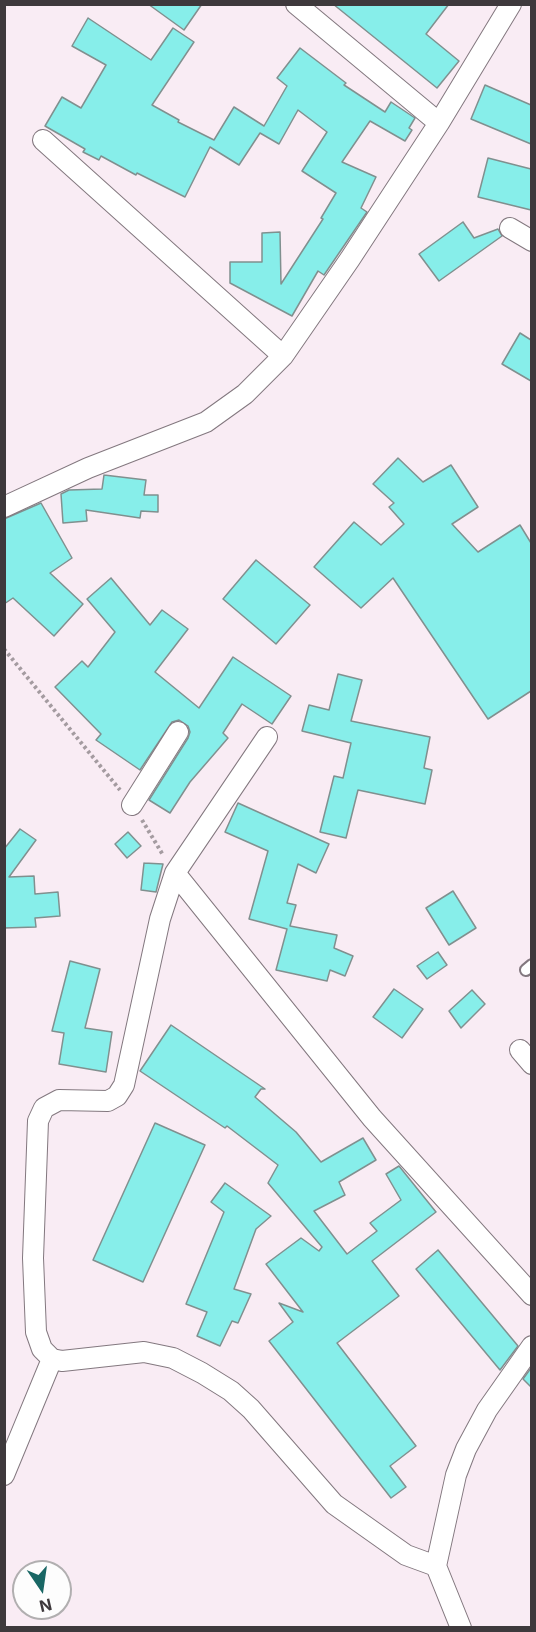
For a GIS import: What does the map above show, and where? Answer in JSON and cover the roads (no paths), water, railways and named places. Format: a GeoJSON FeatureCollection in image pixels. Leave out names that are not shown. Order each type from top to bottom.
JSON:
{"type":"FeatureCollection","features":[{"type":"Feature","properties":{"kind":"street"},"geometry":{"type":"LineString","coordinates":[[296,4],[439,123]]}},
{"type":"Feature","properties":{"kind":"street"},"geometry":{"type":"LineString","coordinates":[[4,507],[88,468],[206,422],[245,394],[283,356],[439,123],[511,4]]}},
{"type":"Feature","properties":{"kind":"street"},"geometry":{"type":"LineString","coordinates":[[43,140],[283,356]]}},
{"type":"Feature","properties":{"kind":"street"},"geometry":{"type":"LineString","coordinates":[[510,228],[531,241]]}},
{"type":"Feature","properties":{"kind":"street"},"geometry":{"type":"LineString","coordinates":[[132,805],[178,732]]}},
{"type":"Feature","properties":{"kind":"street"},"geometry":{"type":"LineString","coordinates":[[267,736],[175,873],[160,919],[124,1085],[117,1096],[108,1101],[59,1101],[44,1108],[38,1121],[33,1258],[36,1332],[42,1349],[52,1359],[62,1361],[144,1352],[173,1358],[202,1373],[231,1391],[251,1409],[334,1504],[406,1555],[436,1566]]}},
{"type":"Feature","properties":{"kind":"street"},"geometry":{"type":"LineString","coordinates":[[175,873],[372,1118],[531,1295]]}},
{"type":"Feature","properties":{"kind":"street"},"geometry":{"type":"LineString","coordinates":[[460,1628],[436,1566],[456,1475],[466,1449],[487,1410],[531,1346]]}},
{"type":"Feature","properties":{"kind":"street"},"geometry":{"type":"LineString","coordinates":[[4,1475],[52,1359]]}}]}
